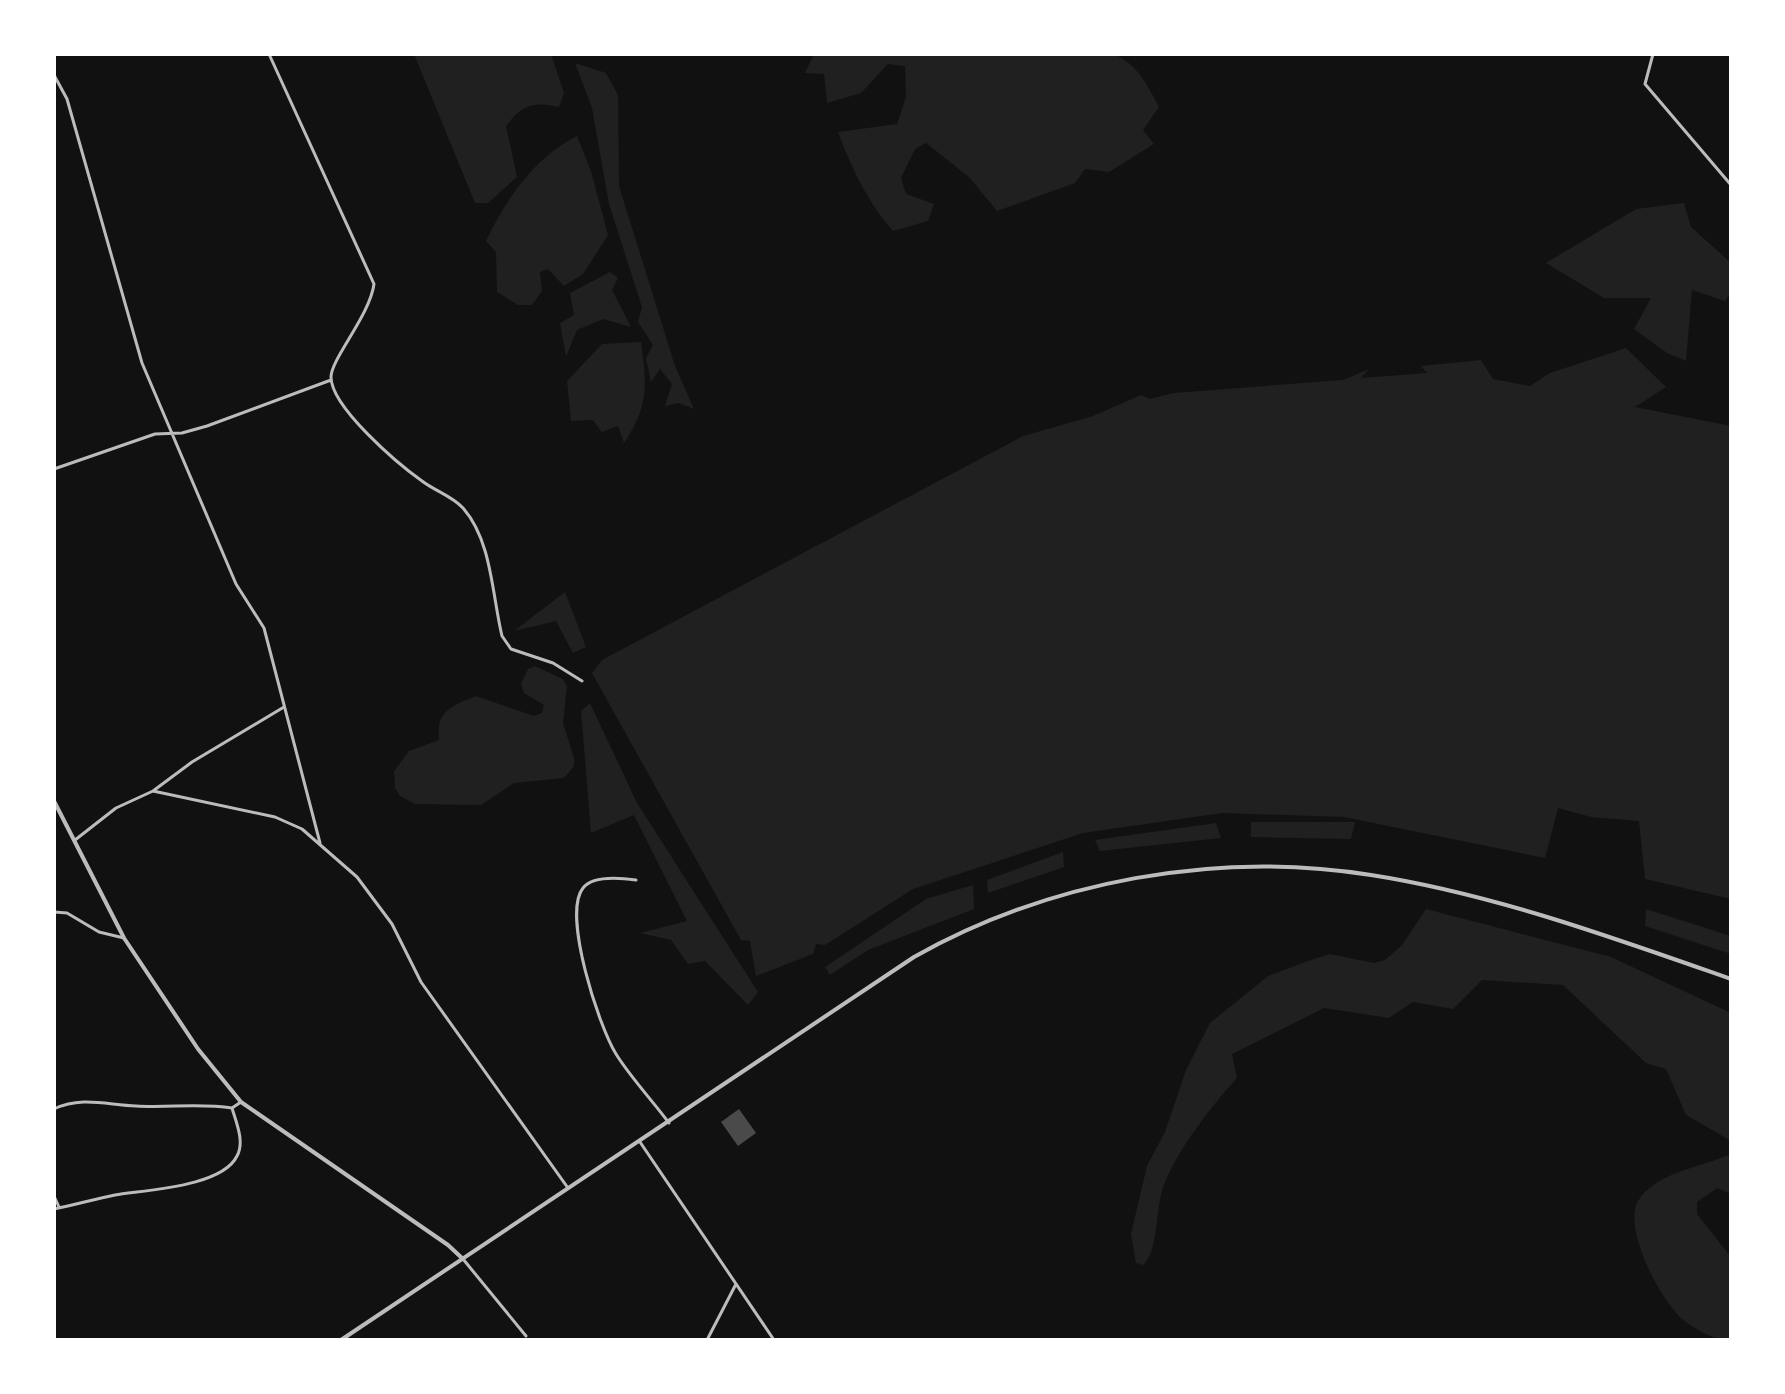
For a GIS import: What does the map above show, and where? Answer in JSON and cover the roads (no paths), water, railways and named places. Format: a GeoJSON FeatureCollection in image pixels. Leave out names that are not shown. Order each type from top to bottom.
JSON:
{"type":"FeatureCollection","features":[{"type":"Feature","properties":{"kind":"street"},"geometry":{"type":"LineString","coordinates":[[269,54],[374,284],[363,317],[333,369],[331,380],[344,406],[382,448],[423,482],[463,507],[477,529],[502,636],[511,649],[553,663],[582,681]]}},
{"type":"Feature","properties":{"kind":"street"},"geometry":{"type":"LineString","coordinates":[[1653,54],[1645,84],[1731,185]]}},
{"type":"Feature","properties":{"kind":"street"},"geometry":{"type":"LineString","coordinates":[[54,75],[67,99],[142,363],[236,584],[264,628],[320,843]]}},
{"type":"Feature","properties":{"kind":"street"},"geometry":{"type":"LineString","coordinates":[[54,469],[155,434],[207,426],[331,380]]}},
{"type":"Feature","properties":{"kind":"street"},"geometry":{"type":"LineString","coordinates":[[73,841],[116,808],[153,791],[192,762],[284,707]]}},
{"type":"Feature","properties":{"kind":"street"},"geometry":{"type":"LineString","coordinates":[[153,791],[275,817],[320,843],[357,877],[392,924],[421,982],[568,1188]]}},
{"type":"Feature","properties":{"kind":"street"},"geometry":{"type":"LineString","coordinates":[[54,801],[124,938],[198,1049],[241,1102],[448,1245],[526,1336]]}},
{"type":"Feature","properties":{"kind":"street"},"geometry":{"type":"LineString","coordinates":[[341,1340],[914,957],[944,940],[1046,902],[1145,876],[1184,870],[1272,867],[1369,874],[1445,889],[1731,979]]}},
{"type":"Feature","properties":{"kind":"street"},"geometry":{"type":"LineString","coordinates":[[636,880],[597,880],[585,885],[580,892],[577,921],[591,998],[601,1027],[616,1055],[669,1123]]}},
{"type":"Feature","properties":{"kind":"street"},"geometry":{"type":"LineString","coordinates":[[54,912],[67,913],[99,932],[124,938]]}},
{"type":"Feature","properties":{"kind":"street"},"geometry":{"type":"LineString","coordinates":[[54,1109],[88,1100],[137,1107],[192,1103],[232,1108],[241,1102]]}},
{"type":"Feature","properties":{"kind":"street"},"geometry":{"type":"LineString","coordinates":[[54,1209],[117,1195],[153,1193],[214,1175],[232,1165],[240,1149],[232,1108]]}},
{"type":"Feature","properties":{"kind":"street"},"geometry":{"type":"LineString","coordinates":[[640,1142],[774,1340]]}},
{"type":"Feature","properties":{"kind":"street"},"geometry":{"type":"LineString","coordinates":[[54,1196],[60,1208]]}},
{"type":"Feature","properties":{"kind":"street"},"geometry":{"type":"LineString","coordinates":[[707,1340],[736,1284]]}}]}
